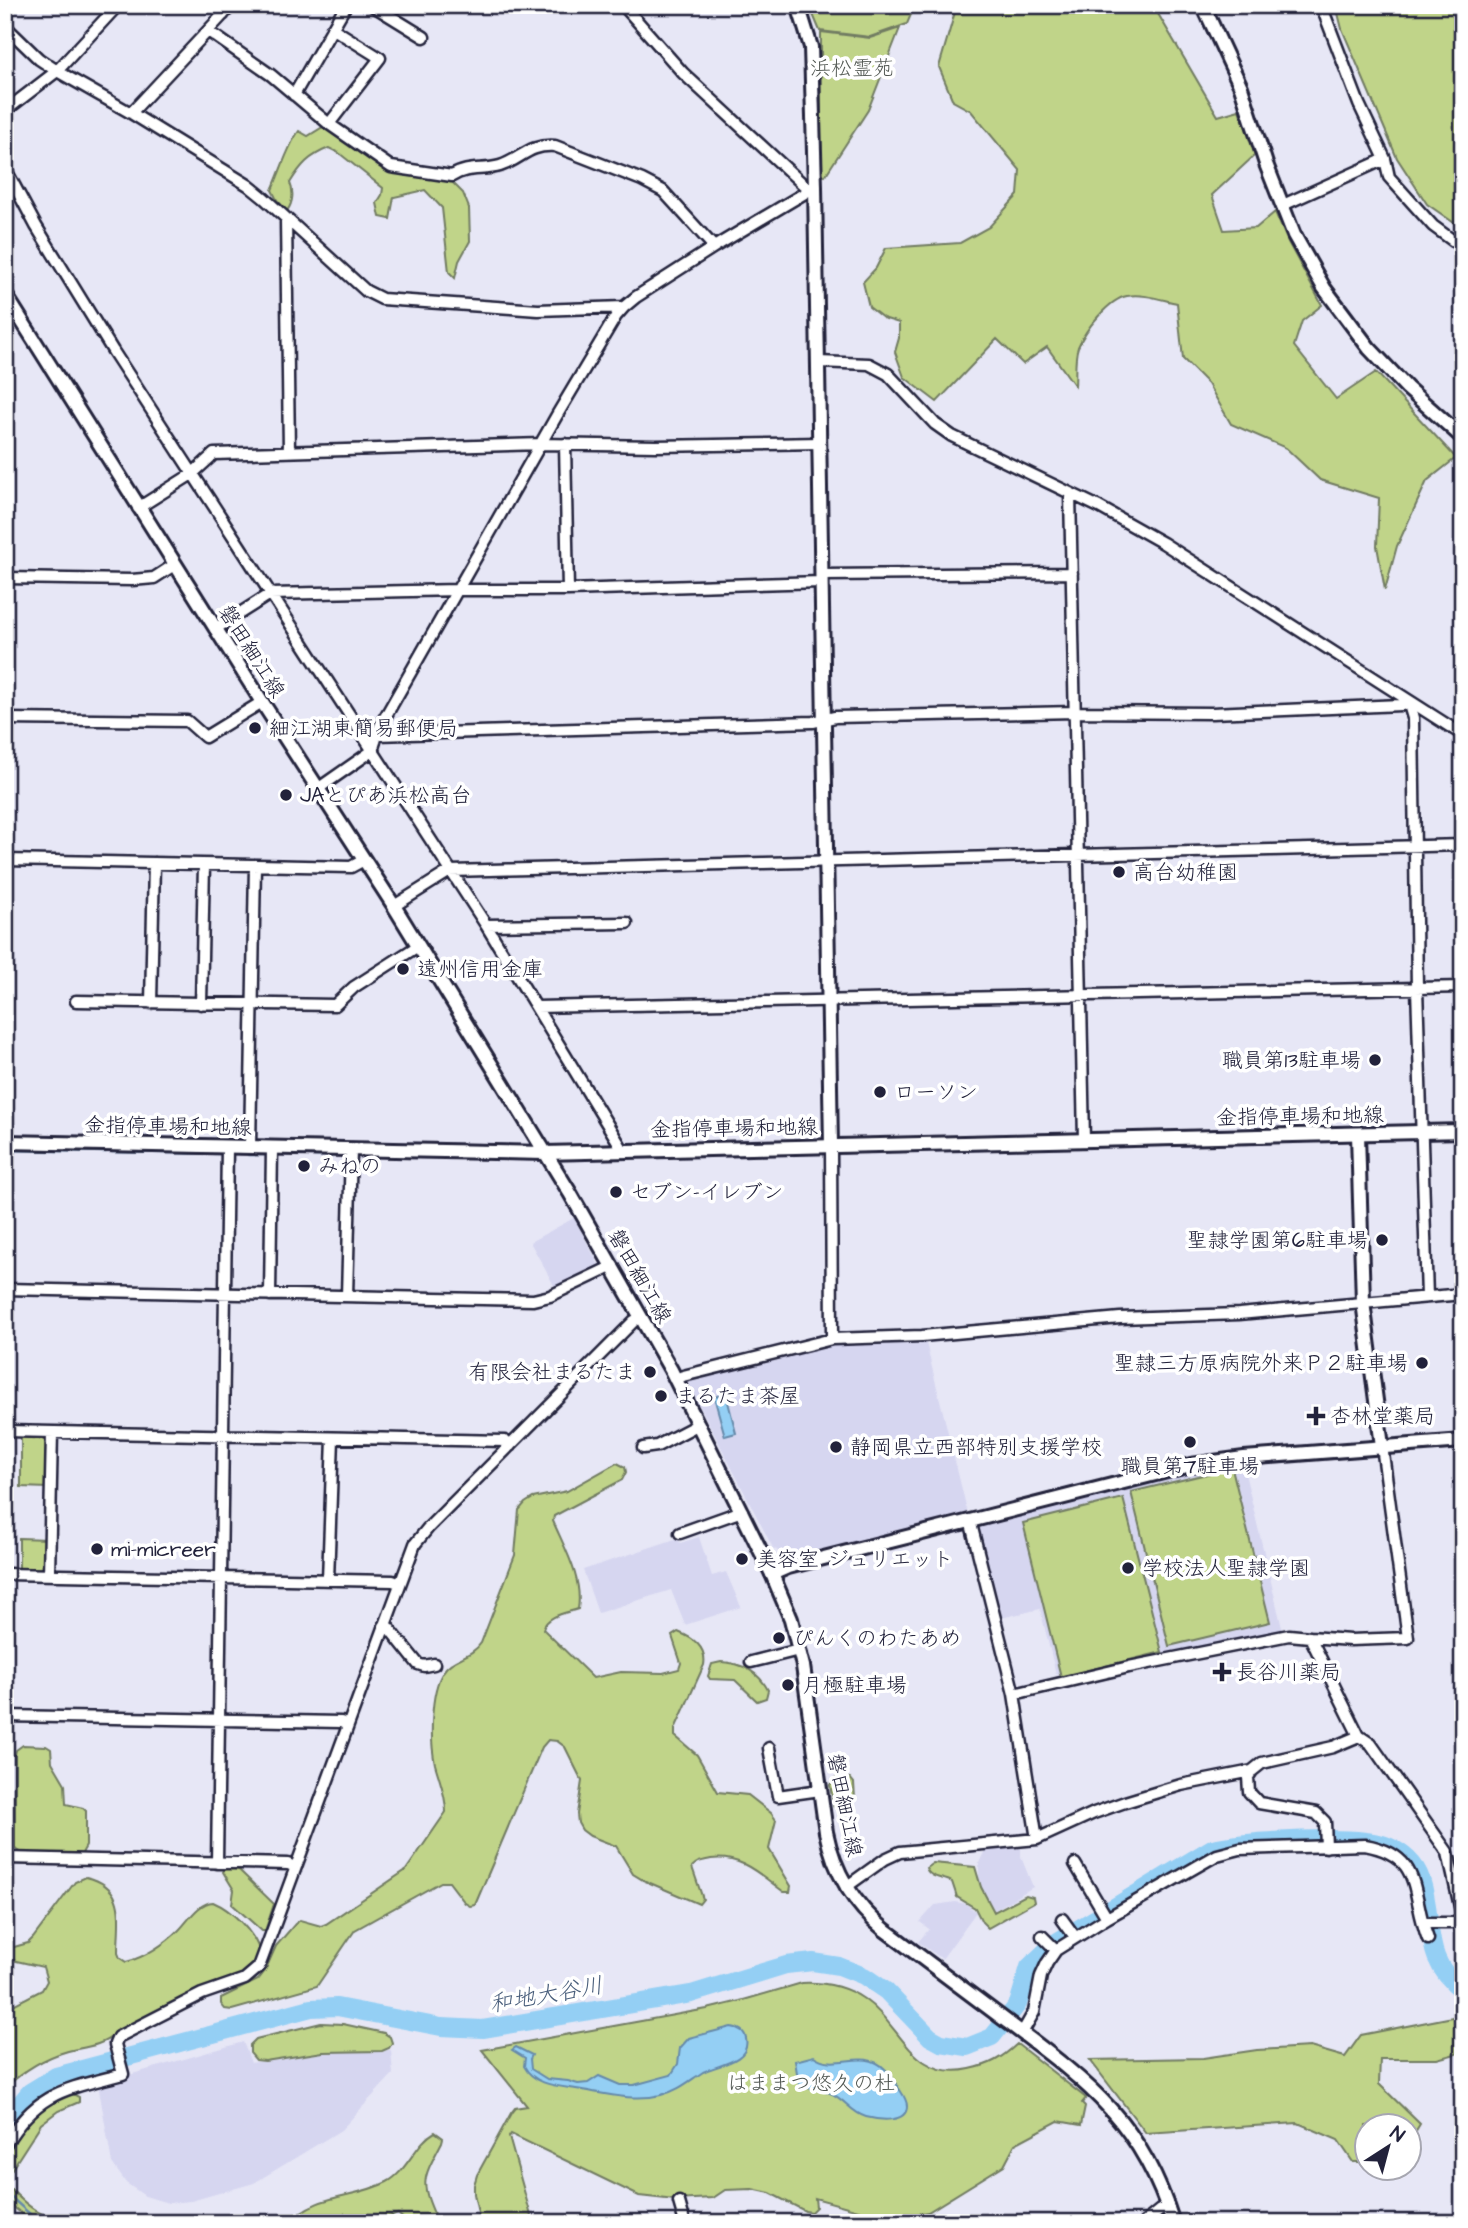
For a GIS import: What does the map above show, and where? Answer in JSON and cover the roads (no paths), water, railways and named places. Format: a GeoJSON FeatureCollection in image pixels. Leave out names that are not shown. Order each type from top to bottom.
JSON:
{"type":"FeatureCollection","features":[{"type":"Feature","properties":{"kind":"main road"},"geometry":{"type":"LineString","coordinates":[[798,5],[811,47],[831,1146]]}},
{"type":"Feature","properties":{"kind":"main road"},"geometry":{"type":"LineString","coordinates":[[1203,5],[1241,88],[1266,164],[1294,235],[1324,288],[1369,348],[1407,388],[1463,438]]}},
{"type":"Feature","properties":{"kind":"main road","name":"磐田細江線"},"geometry":{"type":"LineString","coordinates":[[5,294],[174,565],[394,906],[613,1266],[699,1424],[785,1604],[799,1650],[828,1845],[846,1887],[875,1922],[1086,2082],[1109,2106],[1147,2160],[1173,2223]]}},
{"type":"Feature","properties":{"kind":"main road","name":"金指停車場和地線"},"geometry":{"type":"LineString","coordinates":[[5,1142],[545,1153],[1463,1131]]}},
{"type":"Feature","properties":{"kind":"main road"},"geometry":{"type":"LineString","coordinates":[[1358,1134],[1363,1302],[1382,1446]]}},
{"type":"Feature","properties":{"kind":"main road"},"geometry":{"type":"LineString","coordinates":[[772,1574],[788,1567],[1191,1465],[1244,1458],[1463,1441]]}},
{"type":"Feature","properties":{"kind":"street"},"geometry":{"type":"LineString","coordinates":[[5,111],[57,71],[118,5]]}},
{"type":"Feature","properties":{"kind":"street"},"geometry":{"type":"LineString","coordinates":[[215,5],[223,15]]}},
{"type":"Feature","properties":{"kind":"street"},"geometry":{"type":"LineString","coordinates":[[131,113],[232,5]]}},
{"type":"Feature","properties":{"kind":"street"},"geometry":{"type":"LineString","coordinates":[[294,95],[346,5]]}},
{"type":"Feature","properties":{"kind":"street"},"geometry":{"type":"LineString","coordinates":[[372,5],[424,37]]}},
{"type":"Feature","properties":{"kind":"street"},"geometry":{"type":"LineString","coordinates":[[624,5],[682,73],[806,187],[815,187]]}},
{"type":"Feature","properties":{"kind":"street"},"geometry":{"type":"LineString","coordinates":[[1321,5],[1390,177],[1433,226],[1463,248]]}},
{"type":"Feature","properties":{"kind":"street"},"geometry":{"type":"LineString","coordinates":[[5,26],[39,59],[57,71],[131,113],[248,186],[366,290],[382,299],[538,310],[624,307]]}},
{"type":"Feature","properties":{"kind":"street"},"geometry":{"type":"LineString","coordinates":[[328,124],[380,58],[332,29]]}},
{"type":"Feature","properties":{"kind":"street"},"geometry":{"type":"LineString","coordinates":[[208,31],[271,75],[328,124],[391,166],[452,176],[460,170],[499,166],[540,145],[555,146],[663,191],[714,247]]}},
{"type":"Feature","properties":{"kind":"street"},"geometry":{"type":"LineString","coordinates":[[1283,205],[1385,159]]}},
{"type":"Feature","properties":{"kind":"street"},"geometry":{"type":"LineString","coordinates":[[5,167],[49,246],[192,474],[486,925],[623,1150]]}},
{"type":"Feature","properties":{"kind":"street"},"geometry":{"type":"LineString","coordinates":[[318,788],[372,751],[377,735],[458,590],[603,338],[624,307],[714,247],[815,187]]}},
{"type":"Feature","properties":{"kind":"street"},"geometry":{"type":"LineString","coordinates":[[286,219],[289,452]]}},
{"type":"Feature","properties":{"kind":"street"},"geometry":{"type":"LineString","coordinates":[[818,362],[869,364],[888,374],[935,424],[952,436],[1099,506],[1163,543],[1463,735]]}},
{"type":"Feature","properties":{"kind":"street"},"geometry":{"type":"LineString","coordinates":[[138,508],[192,474],[214,454],[541,444],[656,446],[820,443]]}},
{"type":"Feature","properties":{"kind":"street"},"geometry":{"type":"LineString","coordinates":[[565,444],[568,590]]}},
{"type":"Feature","properties":{"kind":"street"},"geometry":{"type":"LineString","coordinates":[[1070,494],[1084,1140]]}},
{"type":"Feature","properties":{"kind":"street"},"geometry":{"type":"LineString","coordinates":[[5,578],[132,580],[154,578],[174,565]]}},
{"type":"Feature","properties":{"kind":"street"},"geometry":{"type":"LineString","coordinates":[[215,629],[270,594],[568,590],[822,579],[1072,573]]}},
{"type":"Feature","properties":{"kind":"street"},"geometry":{"type":"LineString","coordinates":[[5,719],[187,722],[205,737],[262,702]]}},
{"type":"Feature","properties":{"kind":"street"},"geometry":{"type":"LineString","coordinates":[[377,735],[824,721],[835,718],[1075,712],[1212,713],[1412,703]]}},
{"type":"Feature","properties":{"kind":"street"},"geometry":{"type":"LineString","coordinates":[[1412,703],[1417,988],[1427,1297]]}},
{"type":"Feature","properties":{"kind":"street"},"geometry":{"type":"LineString","coordinates":[[394,906],[450,871],[1463,845]]}},
{"type":"Feature","properties":{"kind":"street"},"geometry":{"type":"LineString","coordinates":[[5,860],[351,867],[364,860]]}},
{"type":"Feature","properties":{"kind":"street"},"geometry":{"type":"LineString","coordinates":[[150,1003],[154,863]]}},
{"type":"Feature","properties":{"kind":"street"},"geometry":{"type":"LineString","coordinates":[[201,1004],[204,865]]}},
{"type":"Feature","properties":{"kind":"street"},"geometry":{"type":"LineString","coordinates":[[250,1147],[255,865]]}},
{"type":"Feature","properties":{"kind":"street"},"geometry":{"type":"LineString","coordinates":[[486,925],[627,923]]}},
{"type":"Feature","properties":{"kind":"street"},"geometry":{"type":"LineString","coordinates":[[76,1001],[335,1005],[354,987],[418,947]]}},
{"type":"Feature","properties":{"kind":"street"},"geometry":{"type":"LineString","coordinates":[[536,1007],[1463,987]]}},
{"type":"Feature","properties":{"kind":"street"},"geometry":{"type":"LineString","coordinates":[[831,1146],[832,1339]]}},
{"type":"Feature","properties":{"kind":"street"},"geometry":{"type":"LineString","coordinates":[[217,1863],[228,1147]]}},
{"type":"Feature","properties":{"kind":"street"},"geometry":{"type":"LineString","coordinates":[[270,1295],[272,1148]]}},
{"type":"Feature","properties":{"kind":"street"},"geometry":{"type":"LineString","coordinates":[[348,1296],[351,1149]]}},
{"type":"Feature","properties":{"kind":"street"},"geometry":{"type":"LineString","coordinates":[[5,1289],[538,1300],[613,1266]]}},
{"type":"Feature","properties":{"kind":"street"},"geometry":{"type":"LineString","coordinates":[[675,1380],[832,1339],[922,1336],[1120,1318],[1239,1314],[1463,1294]]}},
{"type":"Feature","properties":{"kind":"street"},"geometry":{"type":"LineString","coordinates":[[5,2145],[29,2112],[50,2096],[123,2074],[115,2042],[118,2038],[202,1994],[253,1974],[263,1959],[411,1553],[421,1535],[641,1317]]}},
{"type":"Feature","properties":{"kind":"street"},"geometry":{"type":"LineString","coordinates":[[643,1448],[657,1446],[699,1424]]}},
{"type":"Feature","properties":{"kind":"street"},"geometry":{"type":"LineString","coordinates":[[5,1431],[505,1441],[510,1446]]}},
{"type":"Feature","properties":{"kind":"street"},"geometry":{"type":"LineString","coordinates":[[49,1575],[52,1432]]}},
{"type":"Feature","properties":{"kind":"street"},"geometry":{"type":"LineString","coordinates":[[328,1580],[333,1438]]}},
{"type":"Feature","properties":{"kind":"street"},"geometry":{"type":"LineString","coordinates":[[1014,1694],[1129,1667],[1289,1635],[1350,1640],[1408,1638],[1382,1446]]}},
{"type":"Feature","properties":{"kind":"street"},"geometry":{"type":"LineString","coordinates":[[680,1533],[741,1511]]}},
{"type":"Feature","properties":{"kind":"street"},"geometry":{"type":"LineString","coordinates":[[970,1520],[1014,1694],[1037,1839]]}},
{"type":"Feature","properties":{"kind":"street"},"geometry":{"type":"LineString","coordinates":[[5,1574],[393,1581],[400,1584]]}},
{"type":"Feature","properties":{"kind":"street"},"geometry":{"type":"LineString","coordinates":[[384,1626],[389,1628],[418,1664],[434,1664]]}},
{"type":"Feature","properties":{"kind":"street"},"geometry":{"type":"LineString","coordinates":[[1310,1637],[1359,1735],[1371,1744],[1447,1853],[1463,1921],[1423,1923]]}},
{"type":"Feature","properties":{"kind":"street"},"geometry":{"type":"LineString","coordinates":[[751,1662],[799,1650]]}},
{"type":"Feature","properties":{"kind":"street"},"geometry":{"type":"LineString","coordinates":[[5,1716],[341,1722],[347,1725]]}},
{"type":"Feature","properties":{"kind":"street"},"geometry":{"type":"LineString","coordinates":[[1326,1845],[1325,1822],[1316,1814],[1259,1803],[1249,1792],[1248,1777],[1262,1763],[1333,1747],[1359,1735]]}},
{"type":"Feature","properties":{"kind":"street"},"geometry":{"type":"LineString","coordinates":[[769,1748],[778,1796],[820,1790]]}},
{"type":"Feature","properties":{"kind":"street"},"geometry":{"type":"LineString","coordinates":[[846,1887],[884,1859],[900,1852],[1037,1839],[1094,1813],[1181,1785],[1252,1771]]}},
{"type":"Feature","properties":{"kind":"street"},"geometry":{"type":"LineString","coordinates":[[1018,2030],[1034,2012],[1041,1976],[1056,1951],[1106,1918],[1217,1854],[1240,1849],[1326,1845],[1365,1845],[1385,1849],[1401,1858],[1411,1875],[1428,1939]]}},
{"type":"Feature","properties":{"kind":"street"},"geometry":{"type":"LineString","coordinates":[[5,1858],[288,1864],[295,1867]]}},
{"type":"Feature","properties":{"kind":"street"},"geometry":{"type":"LineString","coordinates":[[1075,1864],[1106,1918]]}},
{"type":"Feature","properties":{"kind":"street"},"geometry":{"type":"LineString","coordinates":[[1062,1919],[1075,1937]]}},
{"type":"Feature","properties":{"kind":"street"},"geometry":{"type":"LineString","coordinates":[[1042,1936],[1056,1951]]}},
{"type":"Feature","properties":{"kind":"street"},"geometry":{"type":"LineString","coordinates":[[679,2202],[685,2223]]}},
{"type":"Feature","properties":{"kind":"street"},"geometry":{"type":"LineString","coordinates":[[1144,2223],[1160,2210],[1168,2208]]}},
{"type":"Feature","properties":{"kind":"water"},"geometry":{"type":"Polygon","coordinates":[[[726,1394],[736,1433],[725,1436],[714,1397],[726,1394]]]}},
{"type":"Feature","properties":{"kind":"water"},"geometry":{"type":"Polygon","coordinates":[[[731,2027],[741,2030],[745,2036],[746,2047],[738,2058],[703,2072],[673,2091],[650,2097],[618,2096],[547,2084],[528,2072],[524,2066],[525,2058],[512,2050],[516,2047],[532,2055],[531,2069],[547,2079],[578,2084],[588,2083],[599,2076],[620,2085],[634,2085],[671,2075],[678,2064],[680,2048],[689,2038],[731,2027]]]}},
{"type":"Feature","properties":{"kind":"water"},"geometry":{"type":"Polygon","coordinates":[[[814,2056],[831,2062],[859,2059],[877,2063],[889,2073],[904,2096],[907,2103],[906,2112],[891,2119],[866,2117],[835,2095],[799,2085],[795,2061],[814,2056]]]}},
{"type":"Feature","properties":{"kind":"waterway"},"geometry":{"type":"LineString","coordinates":[[5,1150],[106,1152]]}},
{"type":"Feature","properties":{"kind":"waterway"},"geometry":{"type":"LineString","coordinates":[[112,1152],[223,1154]]}},
{"type":"Feature","properties":{"kind":"waterway"},"geometry":{"type":"LineString","coordinates":[[248,1155],[269,1155]]}},
{"type":"Feature","properties":{"kind":"waterway"},"geometry":{"type":"LineString","coordinates":[[314,1156],[339,1156]]}},
{"type":"Feature","properties":{"kind":"waterway","name":"和地大谷川"},"geometry":{"type":"LineString","coordinates":[[5,2121],[30,2092],[56,2076],[311,2008],[337,2007],[441,2027],[483,2029],[691,1994],[786,1965],[813,1962],[839,1966],[864,1976],[886,1991],[930,2037],[941,2043],[967,2047],[992,2037],[1018,2004],[1029,1967],[1053,1944],[1212,1848],[1250,1843],[1353,1840],[1373,1842],[1399,1852],[1408,1859],[1421,1879],[1432,1940],[1440,1966],[1449,1979],[1463,1991]]}},
{"type":"Feature","properties":{"kind":"waterway"},"geometry":{"type":"LineString","coordinates":[[5,2192],[40,2223]]}},
{"type":"Feature","properties":{"kind":"place","name":"細江湖東簡易郵便局"},"geometry":{"type":"Point","coordinates":[255,728]}},
{"type":"Feature","properties":{"kind":"place","name":"JAとぴあ浜松高台"},"geometry":{"type":"Point","coordinates":[286,795]}},
{"type":"Feature","properties":{"kind":"place","name":"高台幼稚園"},"geometry":{"type":"Point","coordinates":[1119,872]}},
{"type":"Feature","properties":{"kind":"place","name":"遠州信用金庫"},"geometry":{"type":"Point","coordinates":[403,969]}},
{"type":"Feature","properties":{"kind":"place","name":"職員第13駐車場"},"geometry":{"type":"Point","coordinates":[1375,1060]}},
{"type":"Feature","properties":{"kind":"place","name":"ローソン"},"geometry":{"type":"Point","coordinates":[880,1092]}},
{"type":"Feature","properties":{"kind":"place","name":"みねの"},"geometry":{"type":"Point","coordinates":[304,1166]}},
{"type":"Feature","properties":{"kind":"place","name":"セブン-イレブン"},"geometry":{"type":"Point","coordinates":[616,1192]}},
{"type":"Feature","properties":{"kind":"place","name":"聖隷学園第6駐車場"},"geometry":{"type":"Point","coordinates":[1382,1240]}},
{"type":"Feature","properties":{"kind":"place","name":"聖隷三方原病院外来Ｐ２駐車場"},"geometry":{"type":"Point","coordinates":[1422,1363]}},
{"type":"Feature","properties":{"kind":"place","name":"有限会社まるたま"},"geometry":{"type":"Point","coordinates":[650,1372]}},
{"type":"Feature","properties":{"kind":"place","name":"まるたま茶屋"},"geometry":{"type":"Point","coordinates":[661,1396]}},
{"type":"Feature","properties":{"kind":"place","name":"杏林堂薬局"},"geometry":{"type":"Point","coordinates":[1316,1416]}},
{"type":"Feature","properties":{"kind":"place","name":"職員第7駐車場"},"geometry":{"type":"Point","coordinates":[1190,1442]}},
{"type":"Feature","properties":{"kind":"place","name":"静岡県立西部特別支援学校"},"geometry":{"type":"Point","coordinates":[836,1447]}},
{"type":"Feature","properties":{"kind":"place","name":"mi-micreer"},"geometry":{"type":"Point","coordinates":[97,1549]}},
{"type":"Feature","properties":{"kind":"place","name":"美容室 ジュリエット"},"geometry":{"type":"Point","coordinates":[742,1559]}},
{"type":"Feature","properties":{"kind":"place","name":"学校法人聖隷学園"},"geometry":{"type":"Point","coordinates":[1128,1568]}},
{"type":"Feature","properties":{"kind":"place","name":"ぴんくのわたあめ"},"geometry":{"type":"Point","coordinates":[779,1638]}},
{"type":"Feature","properties":{"kind":"place","name":"長谷川薬局"},"geometry":{"type":"Point","coordinates":[1222,1672]}},
{"type":"Feature","properties":{"kind":"place","name":"月極駐車場"},"geometry":{"type":"Point","coordinates":[788,1685]}},
{"type":"Feature","properties":{"kind":"park label","name":"浜松霊苑"},"geometry":{"type":"Point","coordinates":[852,68]}},
{"type":"Feature","properties":{"kind":"park label","name":"はままつ悠久の杜"},"geometry":{"type":"Point","coordinates":[811,2083]}}]}
